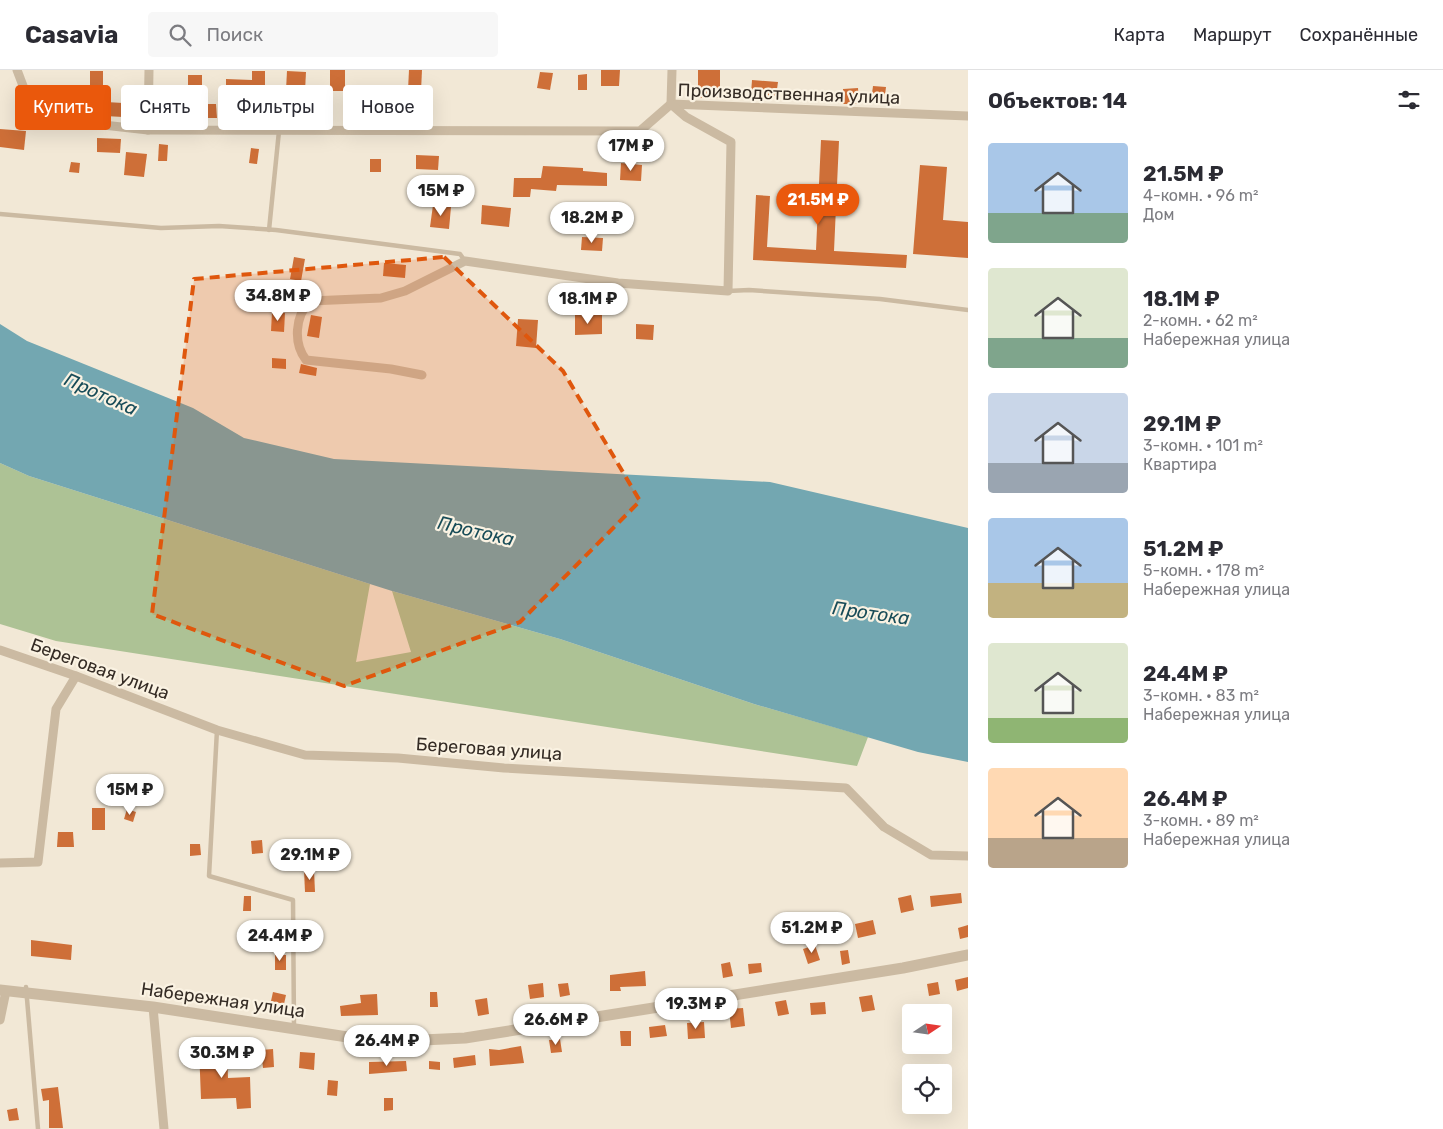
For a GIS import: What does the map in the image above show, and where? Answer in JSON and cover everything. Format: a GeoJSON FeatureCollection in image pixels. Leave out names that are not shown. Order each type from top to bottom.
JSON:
{"type":"FeatureCollection","features":[{"type":"Feature","properties":{"kind":"street","name":"Производственная улица"},"geometry":{"type":"LineString","coordinates":[[17,70],[30,103],[46,117],[121,127]]}},
{"type":"Feature","properties":{"kind":"street"},"geometry":{"type":"LineString","coordinates":[[149,70],[149,85]]}},
{"type":"Feature","properties":{"kind":"street"},"geometry":{"type":"LineString","coordinates":[[422,375],[391,369],[306,360],[299,350],[297,333],[302,309],[310,301],[381,298],[405,291],[464,261],[618,283],[728,291],[731,142],[686,117],[671,104],[672,70]]}},
{"type":"Feature","properties":{"kind":"street","name":"Производственная улица"},"geometry":{"type":"LineString","coordinates":[[148,130],[640,131],[671,104],[968,116]]}},
{"type":"Feature","properties":{"kind":"street","name":"Береговая улица"},"geometry":{"type":"LineString","coordinates":[[0,650],[76,676],[217,730],[305,755],[398,758],[504,768],[846,788],[884,827],[931,855],[968,856]]}},
{"type":"Feature","properties":{"kind":"street"},"geometry":{"type":"LineString","coordinates":[[0,864],[38,862],[56,709],[76,676]]}},
{"type":"Feature","properties":{"kind":"street","name":"Набережная улица"},"geometry":{"type":"LineString","coordinates":[[0,1020],[3,990],[153,1007],[380,1042],[465,1038],[893,970],[968,955]]}},
{"type":"Feature","properties":{"kind":"street"},"geometry":{"type":"LineString","coordinates":[[153,1007],[164,1129]]}},
{"type":"Feature","properties":{"kind":"lane"},"geometry":{"type":"LineString","coordinates":[[269,230],[279,131]]}},
{"type":"Feature","properties":{"kind":"lane"},"geometry":{"type":"LineString","coordinates":[[0,214],[161,228],[219,226],[269,230],[460,254],[464,261]]}},
{"type":"Feature","properties":{"kind":"lane"},"geometry":{"type":"LineString","coordinates":[[728,291],[749,290],[880,299],[968,310]]}},
{"type":"Feature","properties":{"kind":"lane"},"geometry":{"type":"LineString","coordinates":[[217,730],[209,876],[292,900],[294,1028]]}},
{"type":"Feature","properties":{"kind":"lane"},"geometry":{"type":"LineString","coordinates":[[26,987],[38,1129]]}},
{"type":"Feature","properties":{"kind":"highlighted area"},"geometry":{"type":"Polygon","coordinates":[[[444,257],[563,371],[640,501],[520,622],[344,686],[152,614],[194,279],[444,257]]]}},
{"type":"Feature","properties":{"kind":"green space"},"geometry":{"type":"Polygon","coordinates":[[[0,463],[29,476],[370,584],[356,662],[411,652],[392,591],[560,639],[754,704],[868,737],[857,766],[56,641],[0,624],[0,463]]]}},
{"type":"Feature","properties":{"kind":"water","name":"Протока"},"geometry":{"type":"Polygon","coordinates":[[[0,324],[27,341],[193,408],[244,438],[334,459],[770,482],[968,528],[968,762],[918,752],[754,704],[560,639],[392,591],[29,476],[0,463],[0,324]]]}},
{"type":"Feature","properties":{"kind":"building"},"geometry":{"type":"Polygon","coordinates":[[[330,70],[345,70],[343,91],[333,91],[333,85],[330,85],[330,70]]]}},
{"type":"Feature","properties":{"kind":"building"},"geometry":{"type":"Polygon","coordinates":[[[409,70],[422,70],[421,85],[408,85],[409,70]]]}},
{"type":"Feature","properties":{"kind":"building"},"geometry":{"type":"Polygon","coordinates":[[[601,70],[620,70],[619,86],[601,86],[601,70]]]}},
{"type":"Feature","properties":{"kind":"building"},"geometry":{"type":"Polygon","coordinates":[[[698,70],[720,70],[720,98],[698,98],[698,70]]]}},
{"type":"Feature","properties":{"kind":"building"},"geometry":{"type":"Polygon","coordinates":[[[90,71],[103,71],[103,85],[90,85],[90,71]]]}},
{"type":"Feature","properties":{"kind":"building"},"geometry":{"type":"Polygon","coordinates":[[[252,71],[265,71],[265,85],[226,85],[226,79],[252,80],[252,71]]]}},
{"type":"Feature","properties":{"kind":"building"},"geometry":{"type":"Polygon","coordinates":[[[287,71],[306,72],[305,85],[286,85],[287,71]]]}},
{"type":"Feature","properties":{"kind":"building"},"geometry":{"type":"Polygon","coordinates":[[[540,72],[553,73],[550,90],[537,88],[540,72]]]}},
{"type":"Feature","properties":{"kind":"building"},"geometry":{"type":"Polygon","coordinates":[[[587,74],[587,90],[578,90],[578,75],[587,74]]]}},
{"type":"Feature","properties":{"kind":"building"},"geometry":{"type":"Polygon","coordinates":[[[188,75],[202,75],[202,85],[188,85],[188,75]]]}},
{"type":"Feature","properties":{"kind":"building"},"geometry":{"type":"Polygon","coordinates":[[[752,80],[778,82],[776,96],[751,94],[752,80]]]}},
{"type":"Feature","properties":{"kind":"building"},"geometry":{"type":"Polygon","coordinates":[[[873,86],[886,87],[884,103],[871,101],[873,86]]]}},
{"type":"Feature","properties":{"kind":"building"},"geometry":{"type":"Polygon","coordinates":[[[858,88],[859,104],[843,104],[843,89],[858,88]]]}},
{"type":"Feature","properties":{"kind":"building"},"geometry":{"type":"Polygon","coordinates":[[[111,102],[121,103],[121,117],[111,116],[111,102]]]}},
{"type":"Feature","properties":{"kind":"building"},"geometry":{"type":"Polygon","coordinates":[[[208,104],[216,104],[217,118],[208,118],[208,104]]]}},
{"type":"Feature","properties":{"kind":"building"},"geometry":{"type":"Polygon","coordinates":[[[0,129],[26,131],[24,150],[0,147],[0,129]]]}},
{"type":"Feature","properties":{"kind":"building"},"geometry":{"type":"Polygon","coordinates":[[[97,138],[121,139],[120,153],[97,152],[97,138]]]}},
{"type":"Feature","properties":{"kind":"building"},"geometry":{"type":"Polygon","coordinates":[[[821,140],[839,141],[834,251],[907,255],[906,268],[753,260],[756,195],[770,196],[767,247],[816,250],[821,140]]]}},
{"type":"Feature","properties":{"kind":"building"},"geometry":{"type":"Polygon","coordinates":[[[159,144],[168,145],[167,161],[158,161],[159,144]]]}},
{"type":"Feature","properties":{"kind":"building"},"geometry":{"type":"Polygon","coordinates":[[[251,148],[259,149],[257,164],[249,163],[251,148]]]}},
{"type":"Feature","properties":{"kind":"building"},"geometry":{"type":"Polygon","coordinates":[[[126,152],[147,154],[144,177],[124,175],[126,152]]]}},
{"type":"Feature","properties":{"kind":"building"},"geometry":{"type":"Polygon","coordinates":[[[416,155],[439,156],[438,170],[416,169],[416,155]]]}},
{"type":"Feature","properties":{"kind":"building"},"geometry":{"type":"Polygon","coordinates":[[[370,159],[381,159],[381,172],[370,172],[370,159]]]}},
{"type":"Feature","properties":{"kind":"building"},"geometry":{"type":"Polygon","coordinates":[[[71,162],[80,163],[79,173],[69,172],[71,162]]]}},
{"type":"Feature","properties":{"kind":"building"},"geometry":{"type":"Polygon","coordinates":[[[621,163],[642,165],[641,181],[620,180],[621,163]]]}},
{"type":"Feature","properties":{"kind":"building"},"geometry":{"type":"Polygon","coordinates":[[[920,165],[947,167],[943,220],[968,222],[968,258],[913,254],[920,165]]]}},
{"type":"Feature","properties":{"kind":"building"},"geometry":{"type":"Polygon","coordinates":[[[543,166],[583,168],[583,171],[607,173],[607,186],[557,185],[556,191],[531,189],[530,197],[513,197],[514,178],[541,178],[543,166]]]}},
{"type":"Feature","properties":{"kind":"building"},"geometry":{"type":"Polygon","coordinates":[[[433,205],[451,207],[449,229],[430,227],[433,205]]]}},
{"type":"Feature","properties":{"kind":"building"},"geometry":{"type":"Polygon","coordinates":[[[482,205],[511,208],[509,227],[481,224],[482,205]]]}},
{"type":"Feature","properties":{"kind":"building"},"geometry":{"type":"Polygon","coordinates":[[[582,237],[603,238],[602,251],[581,250],[582,237]]]}},
{"type":"Feature","properties":{"kind":"building"},"geometry":{"type":"Polygon","coordinates":[[[294,257],[305,259],[301,281],[290,279],[294,257]]]}},
{"type":"Feature","properties":{"kind":"building"},"geometry":{"type":"Polygon","coordinates":[[[384,263],[406,265],[405,278],[383,276],[384,263]]]}},
{"type":"Feature","properties":{"kind":"building"},"geometry":{"type":"Polygon","coordinates":[[[272,312],[285,313],[284,332],[271,331],[272,312]]]}},
{"type":"Feature","properties":{"kind":"building"},"geometry":{"type":"Polygon","coordinates":[[[311,315],[322,317],[319,338],[307,336],[311,315]]]}},
{"type":"Feature","properties":{"kind":"building"},"geometry":{"type":"Polygon","coordinates":[[[575,315],[602,315],[602,334],[575,335],[575,315]]]}},
{"type":"Feature","properties":{"kind":"building"},"geometry":{"type":"Polygon","coordinates":[[[518,319],[538,320],[536,348],[516,346],[518,319]]]}},
{"type":"Feature","properties":{"kind":"building"},"geometry":{"type":"Polygon","coordinates":[[[636,324],[654,325],[653,340],[636,339],[636,324]]]}},
{"type":"Feature","properties":{"kind":"building"},"geometry":{"type":"Polygon","coordinates":[[[272,358],[286,359],[286,369],[272,368],[272,358]]]}},
{"type":"Feature","properties":{"kind":"building"},"geometry":{"type":"Polygon","coordinates":[[[301,364],[317,368],[316,376],[299,373],[301,364]]]}},
{"type":"Feature","properties":{"kind":"building"},"geometry":{"type":"Polygon","coordinates":[[[92,808],[105,808],[105,830],[92,830],[92,808]]]}},
{"type":"Feature","properties":{"kind":"building"},"geometry":{"type":"Polygon","coordinates":[[[127,809],[136,812],[133,822],[124,819],[127,809]]]}},
{"type":"Feature","properties":{"kind":"building"},"geometry":{"type":"Polygon","coordinates":[[[58,832],[73,832],[74,847],[57,847],[58,832]]]}},
{"type":"Feature","properties":{"kind":"building"},"geometry":{"type":"Polygon","coordinates":[[[262,840],[263,853],[252,854],[251,841],[262,840]]]}},
{"type":"Feature","properties":{"kind":"building"},"geometry":{"type":"Polygon","coordinates":[[[190,844],[200,844],[201,855],[190,856],[190,844]]]}},
{"type":"Feature","properties":{"kind":"building"},"geometry":{"type":"Polygon","coordinates":[[[304,870],[314,870],[315,892],[305,892],[304,870]]]}},
{"type":"Feature","properties":{"kind":"building"},"geometry":{"type":"Polygon","coordinates":[[[961,893],[962,903],[931,907],[930,896],[961,893]]]}},
{"type":"Feature","properties":{"kind":"building"},"geometry":{"type":"Polygon","coordinates":[[[911,895],[914,910],[901,913],[898,898],[911,895]]]}},
{"type":"Feature","properties":{"kind":"building"},"geometry":{"type":"Polygon","coordinates":[[[244,896],[251,896],[251,911],[243,911],[244,896]]]}},
{"type":"Feature","properties":{"kind":"building"},"geometry":{"type":"Polygon","coordinates":[[[873,920],[876,934],[858,938],[855,924],[873,920]]]}},
{"type":"Feature","properties":{"kind":"building"},"geometry":{"type":"Polygon","coordinates":[[[968,925],[968,937],[960,939],[958,928],[968,925]]]}},
{"type":"Feature","properties":{"kind":"building"},"geometry":{"type":"Polygon","coordinates":[[[31,940],[72,945],[71,960],[31,956],[31,940]]]}},
{"type":"Feature","properties":{"kind":"building"},"geometry":{"type":"Polygon","coordinates":[[[815,945],[820,960],[808,964],[803,949],[815,945]]]}},
{"type":"Feature","properties":{"kind":"building"},"geometry":{"type":"Polygon","coordinates":[[[848,950],[850,963],[842,965],[840,951],[848,950]]]}},
{"type":"Feature","properties":{"kind":"building"},"geometry":{"type":"Polygon","coordinates":[[[275,955],[286,955],[286,970],[275,970],[275,955]]]}},
{"type":"Feature","properties":{"kind":"building"},"geometry":{"type":"Polygon","coordinates":[[[730,962],[733,976],[723,978],[721,964],[730,962]]]}},
{"type":"Feature","properties":{"kind":"building"},"geometry":{"type":"Polygon","coordinates":[[[761,963],[762,972],[749,974],[748,964],[761,963]]]}},
{"type":"Feature","properties":{"kind":"building"},"geometry":{"type":"Polygon","coordinates":[[[645,971],[646,986],[620,987],[621,991],[610,991],[610,975],[645,971]]]}},
{"type":"Feature","properties":{"kind":"building"},"geometry":{"type":"Polygon","coordinates":[[[968,977],[968,988],[957,991],[955,980],[968,977]]]}},
{"type":"Feature","properties":{"kind":"building"},"geometry":{"type":"Polygon","coordinates":[[[938,982],[940,994],[929,996],[927,984],[938,982]]]}},
{"type":"Feature","properties":{"kind":"building"},"geometry":{"type":"Polygon","coordinates":[[[543,983],[544,997],[530,999],[528,985],[543,983]]]}},
{"type":"Feature","properties":{"kind":"building"},"geometry":{"type":"Polygon","coordinates":[[[568,983],[570,995],[560,997],[558,984],[568,983]]]}},
{"type":"Feature","properties":{"kind":"building"},"geometry":{"type":"Polygon","coordinates":[[[273,992],[286,995],[284,1004],[271,1001],[273,992]]]}},
{"type":"Feature","properties":{"kind":"building"},"geometry":{"type":"Polygon","coordinates":[[[430,992],[437,992],[438,1007],[430,1007],[430,992]]]}},
{"type":"Feature","properties":{"kind":"building"},"geometry":{"type":"Polygon","coordinates":[[[377,994],[378,1015],[341,1016],[340,1006],[361,1003],[360,995],[377,994]]]}},
{"type":"Feature","properties":{"kind":"building"},"geometry":{"type":"Polygon","coordinates":[[[872,995],[875,1010],[862,1012],[859,997],[872,995]]]}},
{"type":"Feature","properties":{"kind":"building"},"geometry":{"type":"Polygon","coordinates":[[[487,998],[489,1014],[478,1016],[475,1000],[487,998]]]}},
{"type":"Feature","properties":{"kind":"building"},"geometry":{"type":"Polygon","coordinates":[[[786,1000],[789,1014],[778,1016],[775,1002],[786,1000]]]}},
{"type":"Feature","properties":{"kind":"building"},"geometry":{"type":"Polygon","coordinates":[[[825,1002],[826,1014],[811,1015],[810,1003],[825,1002]]]}},
{"type":"Feature","properties":{"kind":"building"},"geometry":{"type":"Polygon","coordinates":[[[743,1008],[745,1026],[731,1028],[729,1009],[743,1008]]]}},
{"type":"Feature","properties":{"kind":"building"},"geometry":{"type":"Polygon","coordinates":[[[704,1022],[705,1038],[688,1039],[687,1023],[704,1022]]]}},
{"type":"Feature","properties":{"kind":"building"},"geometry":{"type":"Polygon","coordinates":[[[665,1025],[667,1036],[650,1038],[649,1027],[665,1025]]]}},
{"type":"Feature","properties":{"kind":"building"},"geometry":{"type":"Polygon","coordinates":[[[620,1031],[631,1031],[631,1046],[621,1046],[620,1031]]]}},
{"type":"Feature","properties":{"kind":"building"},"geometry":{"type":"Polygon","coordinates":[[[560,1039],[562,1052],[551,1053],[549,1040],[560,1039]]]}},
{"type":"Feature","properties":{"kind":"building"},"geometry":{"type":"Polygon","coordinates":[[[521,1046],[524,1063],[490,1066],[489,1049],[499,1050],[521,1046]]]}},
{"type":"Feature","properties":{"kind":"building"},"geometry":{"type":"Polygon","coordinates":[[[227,1047],[228,1078],[250,1077],[251,1108],[237,1109],[236,1098],[201,1099],[199,1048],[227,1047]]]}},
{"type":"Feature","properties":{"kind":"building"},"geometry":{"type":"Polygon","coordinates":[[[273,1049],[274,1067],[263,1068],[261,1050],[273,1049]]]}},
{"type":"Feature","properties":{"kind":"building"},"geometry":{"type":"Polygon","coordinates":[[[300,1052],[315,1053],[314,1070],[299,1068],[300,1052]]]}},
{"type":"Feature","properties":{"kind":"building"},"geometry":{"type":"Polygon","coordinates":[[[475,1055],[476,1065],[454,1068],[453,1058],[475,1055]]]}},
{"type":"Feature","properties":{"kind":"building"},"geometry":{"type":"Polygon","coordinates":[[[406,1061],[407,1071],[369,1074],[369,1062],[406,1061]]]}},
{"type":"Feature","properties":{"kind":"building"},"geometry":{"type":"Polygon","coordinates":[[[429,1061],[440,1062],[440,1070],[429,1069],[429,1061]]]}},
{"type":"Feature","properties":{"kind":"building"},"geometry":{"type":"Polygon","coordinates":[[[328,1080],[338,1081],[337,1096],[327,1095],[328,1080]]]}},
{"type":"Feature","properties":{"kind":"building"},"geometry":{"type":"Polygon","coordinates":[[[58,1087],[63,1128],[49,1128],[49,1100],[43,1101],[41,1089],[58,1087]]]}},
{"type":"Feature","properties":{"kind":"building"},"geometry":{"type":"Polygon","coordinates":[[[384,1098],[393,1098],[393,1110],[384,1111],[384,1098]]]}},
{"type":"Feature","properties":{"kind":"building"},"geometry":{"type":"Polygon","coordinates":[[[17,1108],[19,1120],[9,1121],[7,1110],[17,1108]]]}}]}
